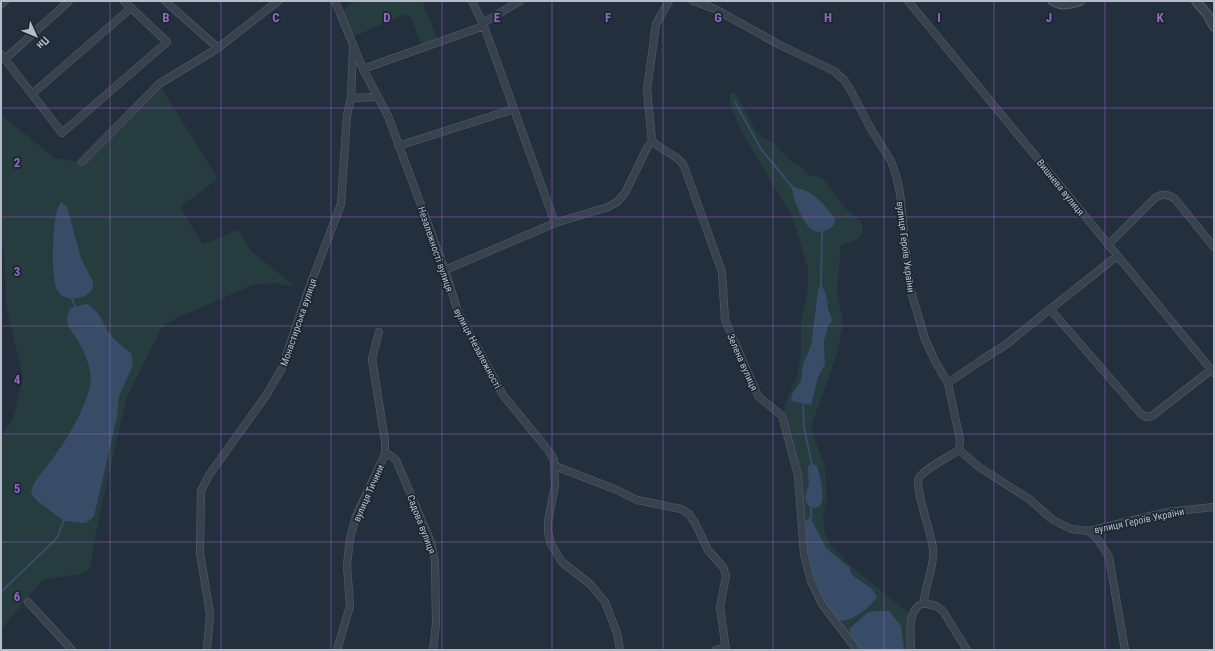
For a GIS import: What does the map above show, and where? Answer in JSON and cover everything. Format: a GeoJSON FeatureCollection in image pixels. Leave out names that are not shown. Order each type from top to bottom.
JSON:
{"type":"FeatureCollection","features":[{"type":"Feature","properties":{"kind":"street"},"geometry":{"type":"LineString","coordinates":[[1,4],[5,1]]}},
{"type":"Feature","properties":{"kind":"street"},"geometry":{"type":"LineString","coordinates":[[69,1],[3,56],[62,133],[167,42],[124,1]]}},
{"type":"Feature","properties":{"kind":"street"},"geometry":{"type":"LineString","coordinates":[[165,1],[218,48]]}},
{"type":"Feature","properties":{"kind":"street"},"geometry":{"type":"LineString","coordinates":[[82,162],[159,84],[218,48],[278,1]]}},
{"type":"Feature","properties":{"kind":"street","name":"Незалежності вулиця"},"geometry":{"type":"LineString","coordinates":[[335,1],[363,69],[388,116],[398,146],[446,270],[458,312],[506,399],[553,457],[555,466],[555,486],[548,521],[548,532],[551,544],[562,562],[590,584],[605,602],[617,633],[620,650]]}},
{"type":"Feature","properties":{"kind":"street"},"geometry":{"type":"LineString","coordinates":[[472,1],[484,24],[555,223]]}},
{"type":"Feature","properties":{"kind":"street"},"geometry":{"type":"LineString","coordinates":[[363,69],[484,24],[520,1]]}},
{"type":"Feature","properties":{"kind":"street"},"geometry":{"type":"LineString","coordinates":[[446,270],[555,223],[608,207],[617,202],[624,193],[652,141],[647,90],[656,24],[669,1]]}},
{"type":"Feature","properties":{"kind":"street","name":"вулиця Героїв України"},"geometry":{"type":"LineString","coordinates":[[693,1],[715,9],[778,44],[834,71],[844,80],[850,89],[871,129],[891,161],[896,175],[900,193],[909,285],[925,339],[936,363],[948,383],[960,440],[959,450],[979,467],[1029,499],[1059,524],[1071,529],[1089,531],[1167,512],[1214,507]]}},
{"type":"Feature","properties":{"kind":"street","name":"Вишнева вулиця"},"geometry":{"type":"LineString","coordinates":[[908,1],[1213,372]]}},
{"type":"Feature","properties":{"kind":"street"},"geometry":{"type":"LineString","coordinates":[[1053,1],[1062,5],[1080,1]]}},
{"type":"Feature","properties":{"kind":"street"},"geometry":{"type":"LineString","coordinates":[[1196,1],[1207,14],[1214,27]]}},
{"type":"Feature","properties":{"kind":"street"},"geometry":{"type":"LineString","coordinates":[[32,94],[131,8]]}},
{"type":"Feature","properties":{"kind":"street","name":"Монастирська вулиця"},"geometry":{"type":"LineString","coordinates":[[207,650],[210,614],[200,553],[201,491],[213,468],[267,394],[286,359],[308,291],[341,204],[346,115],[351,98],[353,45]]}},
{"type":"Feature","properties":{"kind":"street"},"geometry":{"type":"LineString","coordinates":[[351,98],[377,97]]}},
{"type":"Feature","properties":{"kind":"street"},"geometry":{"type":"LineString","coordinates":[[398,146],[514,109]]}},
{"type":"Feature","properties":{"kind":"street","name":"Зелена вулиця"},"geometry":{"type":"LineString","coordinates":[[652,141],[658,147],[676,157],[684,166],[722,272],[725,320],[758,396],[782,416],[798,475],[804,554],[811,581],[822,604],[856,650]]}},
{"type":"Feature","properties":{"kind":"street"},"geometry":{"type":"LineString","coordinates":[[1108,245],[1155,198],[1165,194],[1174,199],[1214,246]]}},
{"type":"Feature","properties":{"kind":"street"},"geometry":{"type":"LineString","coordinates":[[948,383],[1004,346],[1117,256]]}},
{"type":"Feature","properties":{"kind":"street"},"geometry":{"type":"LineString","coordinates":[[1050,309],[1141,414],[1146,417],[1152,416],[1213,372]]}},
{"type":"Feature","properties":{"kind":"street"},"geometry":{"type":"LineString","coordinates":[[379,332],[373,362],[386,454]]}},
{"type":"Feature","properties":{"kind":"street"},"geometry":{"type":"LineString","coordinates":[[924,603],[934,549],[920,495],[918,485],[919,479],[924,473],[959,450]]}},
{"type":"Feature","properties":{"kind":"street","name":"вулиця Тичини"},"geometry":{"type":"LineString","coordinates":[[337,650],[350,606],[347,565],[351,533],[356,516],[386,454]]}},
{"type":"Feature","properties":{"kind":"street","name":"Садова вулиця"},"geometry":{"type":"LineString","coordinates":[[386,454],[390,455],[396,460],[431,542],[434,554],[436,567],[436,624],[433,650]]}},
{"type":"Feature","properties":{"kind":"street"},"geometry":{"type":"LineString","coordinates":[[555,466],[617,490],[637,500],[681,509],[689,514],[708,550],[723,567],[726,576],[720,607],[726,649],[716,650]]}},
{"type":"Feature","properties":{"kind":"street"},"geometry":{"type":"LineString","coordinates":[[1089,531],[1099,540],[1109,556],[1125,650]]}},
{"type":"Feature","properties":{"kind":"street"},"geometry":{"type":"LineString","coordinates":[[28,602],[72,650]]}},
{"type":"Feature","properties":{"kind":"street"},"geometry":{"type":"LineString","coordinates":[[911,650],[911,615],[918,606],[924,603],[936,606],[943,611],[967,650]]}},
{"type":"Feature","properties":{"kind":"green space"},"geometry":{"type":"Polygon","coordinates":[[[356,1],[422,1],[439,42],[423,48],[411,18],[407,15],[350,38],[340,14],[356,1]]]}},
{"type":"Feature","properties":{"kind":"green space"},"geometry":{"type":"Polygon","coordinates":[[[159,84],[217,177],[216,180],[183,205],[182,209],[201,242],[204,244],[238,230],[252,252],[296,287],[275,283],[255,284],[177,318],[166,324],[161,329],[127,396],[98,522],[90,568],[83,574],[46,579],[42,581],[1,629],[1,436],[13,418],[23,378],[6,304],[4,250],[1,237],[1,115],[55,158],[82,162],[159,84]]]}},
{"type":"Feature","properties":{"kind":"green space"},"geometry":{"type":"Polygon","coordinates":[[[732,92],[737,95],[757,133],[775,144],[789,160],[799,165],[810,176],[817,176],[824,180],[846,209],[858,218],[862,224],[863,233],[858,239],[841,245],[837,292],[843,322],[842,330],[836,356],[811,427],[825,468],[827,499],[823,518],[825,533],[831,546],[851,566],[911,615],[911,650],[857,650],[811,581],[798,475],[782,416],[789,394],[796,380],[801,356],[801,321],[808,289],[808,269],[791,215],[739,127],[730,103],[730,95],[732,92]],[[797,187],[792,192],[807,225],[823,232],[831,228],[835,221],[816,196],[797,187]],[[818,290],[811,345],[807,354],[801,380],[791,401],[811,405],[813,391],[825,365],[824,341],[828,325],[832,317],[828,310],[829,306],[818,290]]]}},
{"type":"Feature","properties":{"kind":"water"},"geometry":{"type":"Polygon","coordinates":[[[792,187],[804,190],[814,195],[835,219],[833,226],[820,232],[813,230],[808,226],[796,203],[792,187]]]}},
{"type":"Feature","properties":{"kind":"water"},"geometry":{"type":"Polygon","coordinates":[[[61,202],[67,207],[81,258],[93,282],[93,288],[90,292],[80,298],[75,299],[63,296],[59,293],[54,278],[54,228],[57,210],[61,202]]]}},
{"type":"Feature","properties":{"kind":"water"},"geometry":{"type":"Polygon","coordinates":[[[821,284],[828,302],[828,309],[832,321],[828,325],[824,341],[825,365],[818,378],[811,405],[791,401],[792,394],[801,381],[803,364],[811,345],[818,290],[821,284]]]}},
{"type":"Feature","properties":{"kind":"water"},"geometry":{"type":"Polygon","coordinates":[[[86,304],[97,312],[112,337],[131,353],[133,365],[119,396],[117,417],[94,516],[89,521],[84,523],[64,521],[37,501],[31,493],[36,480],[56,454],[74,426],[90,386],[91,380],[88,362],[67,320],[70,308],[86,304]]]}},
{"type":"Feature","properties":{"kind":"water"},"geometry":{"type":"Polygon","coordinates":[[[813,464],[817,466],[822,485],[822,500],[821,504],[817,508],[812,508],[809,506],[805,499],[809,484],[808,468],[809,465],[813,464]]]}},
{"type":"Feature","properties":{"kind":"water"},"geometry":{"type":"Polygon","coordinates":[[[810,517],[826,548],[849,567],[852,575],[872,589],[877,597],[860,614],[848,620],[837,620],[817,590],[809,562],[805,530],[806,521],[810,517]]]}},
{"type":"Feature","properties":{"kind":"water"},"geometry":{"type":"Polygon","coordinates":[[[889,611],[901,626],[904,650],[860,650],[852,638],[849,629],[868,612],[889,611]]]}},
{"type":"Feature","properties":{"kind":"waterway"},"geometry":{"type":"LineString","coordinates":[[735,102],[761,149],[793,188]]}},
{"type":"Feature","properties":{"kind":"waterway"},"geometry":{"type":"LineString","coordinates":[[821,286],[822,231]]}},
{"type":"Feature","properties":{"kind":"waterway"},"geometry":{"type":"LineString","coordinates":[[71,297],[76,308]]}},
{"type":"Feature","properties":{"kind":"waterway"},"geometry":{"type":"LineString","coordinates":[[803,401],[804,427],[812,465]]}},
{"type":"Feature","properties":{"kind":"waterway"},"geometry":{"type":"LineString","coordinates":[[811,505],[811,519]]}},
{"type":"Feature","properties":{"kind":"waterway"},"geometry":{"type":"LineString","coordinates":[[1,592],[54,541],[58,536],[64,520]]}}]}
